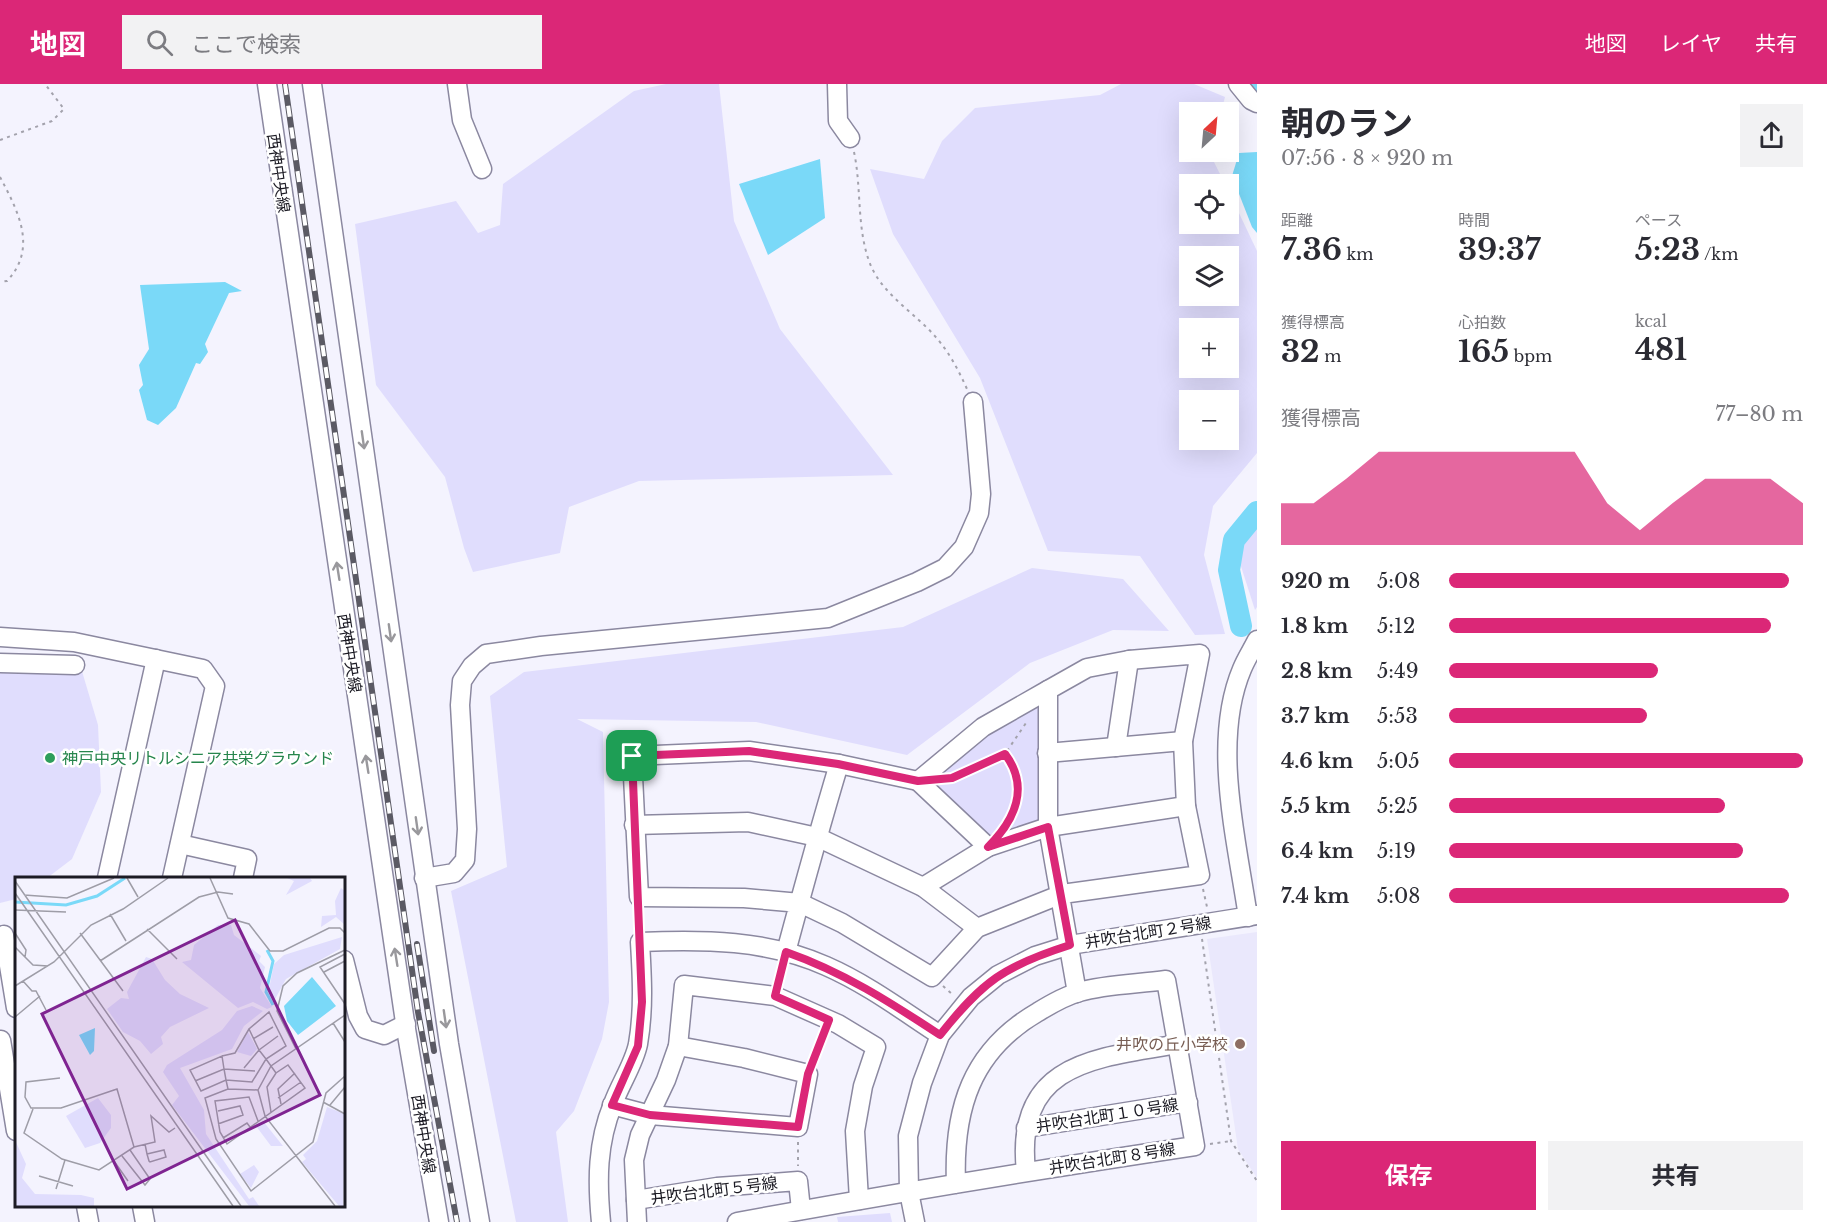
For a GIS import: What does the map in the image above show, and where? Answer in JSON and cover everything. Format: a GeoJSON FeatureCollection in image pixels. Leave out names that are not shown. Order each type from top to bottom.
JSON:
{"type":"FeatureCollection","features":[{"type":"Feature","properties":{"kind":"street"},"geometry":{"type":"LineString","coordinates":[[255,84],[298,340],[312,404]]}},
{"type":"Feature","properties":{"kind":"street","name":"西神中央線"},"geometry":{"type":"LineString","coordinates":[[267,84],[312,404],[406,1024],[439,1222]]}},
{"type":"Feature","properties":{"kind":"street"},"geometry":{"type":"LineString","coordinates":[[312,84],[448,1044],[480,1222]]}},
{"type":"Feature","properties":{"kind":"street"},"geometry":{"type":"LineString","coordinates":[[321,84],[357,396]]}},
{"type":"Feature","properties":{"kind":"street"},"geometry":{"type":"LineString","coordinates":[[457,84],[462,120],[482,169]]}},
{"type":"Feature","properties":{"kind":"street"},"geometry":{"type":"LineString","coordinates":[[837,84],[838,121],[850,138]]}},
{"type":"Feature","properties":{"kind":"street"},"geometry":{"type":"LineString","coordinates":[[1238,84],[1251,100],[1257,103]]}},
{"type":"Feature","properties":{"kind":"street"},"geometry":{"type":"LineString","coordinates":[[424,878],[454,873],[465,860],[467,829],[460,705],[462,681],[486,654],[541,646],[828,618],[917,582],[945,567],[964,547],[980,513],[981,494],[973,402]]}},
{"type":"Feature","properties":{"kind":"street"},"geometry":{"type":"LineString","coordinates":[[0,637],[78,643],[203,669],[215,686],[172,877]]}},
{"type":"Feature","properties":{"kind":"street"},"geometry":{"type":"LineString","coordinates":[[1252,916],[1229,785],[1228,725],[1241,670],[1257,640]]}},
{"type":"Feature","properties":{"kind":"street"},"geometry":{"type":"LineString","coordinates":[[0,663],[74,667],[78,643]]}},
{"type":"Feature","properties":{"kind":"street"},"geometry":{"type":"LineString","coordinates":[[918,781],[983,727],[1087,668],[1129,660],[1200,654],[1183,741],[1186,806],[1200,875],[1062,894],[977,928],[932,977],[842,923],[800,903],[744,898],[639,897],[632,756],[749,751],[838,764],[918,781],[988,847]]}},
{"type":"Feature","properties":{"kind":"street"},"geometry":{"type":"LineString","coordinates":[[107,877],[156,659]]}},
{"type":"Feature","properties":{"kind":"street"},"geometry":{"type":"LineString","coordinates":[[1116,747],[1129,660]]}},
{"type":"Feature","properties":{"kind":"street"},"geometry":{"type":"LineString","coordinates":[[1048,690],[1048,827],[1062,894],[1077,993]]}},
{"type":"Feature","properties":{"kind":"street"},"geometry":{"type":"LineString","coordinates":[[1047,753],[1183,741]]}},
{"type":"Feature","properties":{"kind":"street"},"geometry":{"type":"LineString","coordinates":[[786,952],[838,764]]}},
{"type":"Feature","properties":{"kind":"street"},"geometry":{"type":"LineString","coordinates":[[923,887],[988,847],[1048,827],[1186,806]]}},
{"type":"Feature","properties":{"kind":"street"},"geometry":{"type":"LineString","coordinates":[[634,825],[748,822],[817,837],[923,887],[977,928]]}},
{"type":"Feature","properties":{"kind":"street"},"geometry":{"type":"LineString","coordinates":[[180,844],[247,860],[243,877]]}},
{"type":"Feature","properties":{"kind":"street","name":"井吹台北町２号線"},"geometry":{"type":"LineString","coordinates":[[915,1222],[909,1192],[908,1136],[922,1083],[940,1035],[964,1005],[998,975],[1035,956],[1070,945],[1252,916]]}},
{"type":"Feature","properties":{"kind":"street"},"geometry":{"type":"LineString","coordinates":[[7,935],[15,1000]]}},
{"type":"Feature","properties":{"kind":"street"},"geometry":{"type":"LineString","coordinates":[[601,1222],[597,1186],[600,1143],[612,1105],[638,1046],[642,1002],[640,942],[688,940],[734,942],[786,952],[826,966],[870,989],[940,1035]]}},
{"type":"Feature","properties":{"kind":"street"},"geometry":{"type":"LineString","coordinates":[[345,964],[358,1016],[365,1029],[384,1035],[406,1024]]}},
{"type":"Feature","properties":{"kind":"street","name":"井吹台北町８号線"},"geometry":{"type":"LineString","coordinates":[[736,1222],[1026,1172],[1196,1146],[1166,980],[1077,993],[1054,1002],[1010,1030],[994,1045],[978,1067],[965,1094],[958,1124],[955,1153],[956,1184]]}},
{"type":"Feature","properties":{"kind":"street"},"geometry":{"type":"LineString","coordinates":[[637,1222],[633,1160],[640,1135],[678,1047],[684,985],[775,996],[829,1020],[876,1047],[863,1086],[855,1131],[858,1200]]}},
{"type":"Feature","properties":{"kind":"street"},"geometry":{"type":"LineString","coordinates":[[6,1040],[15,1122]]}},
{"type":"Feature","properties":{"kind":"street"},"geometry":{"type":"LineString","coordinates":[[1026,1172],[1026,1128],[1037,1101],[1052,1082],[1069,1068],[1092,1059],[1178,1044]]}},
{"type":"Feature","properties":{"kind":"street"},"geometry":{"type":"LineString","coordinates":[[612,1105],[650,1115],[798,1127],[808,1074],[744,1058],[678,1047]]}},
{"type":"Feature","properties":{"kind":"street","name":"井吹台北町１０号線"},"geometry":{"type":"LineString","coordinates":[[1026,1128],[1188,1102]]}},
{"type":"Feature","properties":{"kind":"street","name":"井吹台北町５号線"},"geometry":{"type":"LineString","coordinates":[[636,1200],[717,1188],[798,1180],[801,1210]]}},
{"type":"Feature","properties":{"kind":"street"},"geometry":{"type":"LineString","coordinates":[[86,1207],[89,1222]]}},
{"type":"Feature","properties":{"kind":"street"},"geometry":{"type":"LineString","coordinates":[[142,1207],[145,1222]]}},
{"type":"Feature","properties":{"kind":"path"},"geometry":{"type":"LineString","coordinates":[[0,140],[52,121],[64,109],[45,84]]}},
{"type":"Feature","properties":{"kind":"path"},"geometry":{"type":"LineString","coordinates":[[850,138],[855,154],[859,207],[871,266],[893,296],[935,336],[957,367],[973,402]]}},
{"type":"Feature","properties":{"kind":"path"},"geometry":{"type":"LineString","coordinates":[[0,177],[18,211],[25,242],[21,260],[8,281],[0,282]]}},
{"type":"Feature","properties":{"kind":"path"},"geometry":{"type":"LineString","coordinates":[[918,781],[952,778],[1005,754],[1030,717]]}},
{"type":"Feature","properties":{"kind":"path"},"geometry":{"type":"LineString","coordinates":[[988,847],[1002,833],[1019,795],[1016,768],[1005,754]]}},
{"type":"Feature","properties":{"kind":"path"},"geometry":{"type":"LineString","coordinates":[[1200,875],[1231,1142],[1257,1181]]}},
{"type":"Feature","properties":{"kind":"path"},"geometry":{"type":"LineString","coordinates":[[639,897],[640,942]]}},
{"type":"Feature","properties":{"kind":"path"},"geometry":{"type":"LineString","coordinates":[[775,996],[786,952]]}},
{"type":"Feature","properties":{"kind":"path"},"geometry":{"type":"LineString","coordinates":[[932,977],[964,1005]]}},
{"type":"Feature","properties":{"kind":"path"},"geometry":{"type":"LineString","coordinates":[[808,1074],[829,1020]]}},
{"type":"Feature","properties":{"kind":"path"},"geometry":{"type":"LineString","coordinates":[[798,1127],[798,1180]]}},
{"type":"Feature","properties":{"kind":"path"},"geometry":{"type":"LineString","coordinates":[[1196,1146],[1231,1142]]}},
{"type":"Feature","properties":{"kind":"shaded area"},"geometry":{"type":"Polygon","coordinates":[[[666,84],[719,84],[734,221],[780,329],[893,475],[639,481],[569,507],[560,553],[473,572],[464,548],[445,477],[376,385],[355,224],[456,201],[478,233],[500,225],[503,184],[634,91],[666,84]]]}},
{"type":"Feature","properties":{"kind":"shaded area"},"geometry":{"type":"Polygon","coordinates":[[[1121,84],[1194,84],[1225,97],[1224,102],[1179,102],[1179,162],[1214,162],[1220,174],[1179,174],[1179,234],[1239,234],[1239,213],[1257,251],[1257,453],[1213,506],[1204,555],[1225,634],[1195,635],[1140,556],[1048,551],[980,378],[893,234],[870,169],[924,179],[942,141],[975,108],[1100,95],[1121,84]]]}},
{"type":"Feature","properties":{"kind":"shaded area"},"geometry":{"type":"Polygon","coordinates":[[[1257,521],[1257,607],[1255,610],[1238,557],[1250,530],[1257,521]]]}},
{"type":"Feature","properties":{"kind":"shaded area"},"geometry":{"type":"Polygon","coordinates":[[[1032,568],[1123,579],[1169,631],[1113,630],[1030,663],[907,755],[756,722],[577,719],[603,732],[609,1002],[602,1039],[574,1111],[556,1132],[568,1222],[516,1222],[451,891],[507,867],[490,696],[524,672],[903,627],[1032,568]]]}},
{"type":"Feature","properties":{"kind":"shaded area","name":"神戸中央リトルシニア共栄グラウンド"},"geometry":{"type":"Polygon","coordinates":[[[0,667],[81,668],[98,725],[101,792],[72,859],[48,877],[15,877],[15,899],[0,903],[0,667]]]}},
{"type":"Feature","properties":{"kind":"shaded area"},"geometry":{"type":"Polygon","coordinates":[[[1038,703],[1042,818],[1035,826],[990,839],[928,781],[984,734],[1038,703]]]}},
{"type":"Feature","properties":{"kind":"shaded area","name":"井吹の丘小学校"},"geometry":{"type":"Polygon","coordinates":[[[1257,932],[1257,1178],[1238,1149],[1207,939],[1257,932]]]}},
{"type":"Feature","properties":{"kind":"shaded area"},"geometry":{"type":"Polygon","coordinates":[[[890,1213],[892,1222],[838,1222],[837,1217],[890,1213]]]}},
{"type":"Feature","properties":{"kind":"water"},"geometry":{"type":"Polygon","coordinates":[[[1257,152],[1257,233],[1252,227],[1239,194],[1239,174],[1233,174],[1236,162],[1239,162],[1239,153],[1257,152]]]}},
{"type":"Feature","properties":{"kind":"water"},"geometry":{"type":"Polygon","coordinates":[[[820,159],[825,218],[768,255],[739,184],[820,159]]]}},
{"type":"Feature","properties":{"kind":"water"},"geometry":{"type":"Polygon","coordinates":[[[225,282],[242,291],[229,293],[205,344],[208,352],[200,364],[196,363],[176,408],[158,425],[147,420],[139,390],[143,385],[139,365],[149,349],[140,285],[225,282]]]}},
{"type":"Feature","properties":{"kind":"waterway"},"geometry":{"type":"LineString","coordinates":[[1241,626],[1229,570],[1234,540],[1257,512]]}},
{"type":"Feature","properties":{"kind":"railway"},"geometry":{"type":"LineString","coordinates":[[285,84],[418,1012],[457,1222]]}},
{"type":"Feature","properties":{"kind":"railway"},"geometry":{"type":"LineString","coordinates":[[417,944],[434,1051]]}},
{"type":"Feature","properties":{"kind":"place","name":"神戸中央リトルシニア共栄グラウンド"},"geometry":{"type":"Point","coordinates":[50,758]}},
{"type":"Feature","properties":{"kind":"place","name":"井吹の丘小学校"},"geometry":{"type":"Point","coordinates":[1240,1044]}},
{"type":"Feature","properties":{"kind":"route"},"geometry":{"type":"LineString","coordinates":[[749,751],[838,764],[918,781],[952,778],[1005,754],[1016,768],[1019,795],[1002,833],[988,847],[1048,827],[1070,945],[1035,956],[998,975],[970,997],[940,1035],[870,989],[826,966],[786,952],[775,996],[829,1020],[808,1074],[798,1127],[650,1115],[612,1105],[638,1046],[642,1002],[632,756],[749,751]]}}]}
